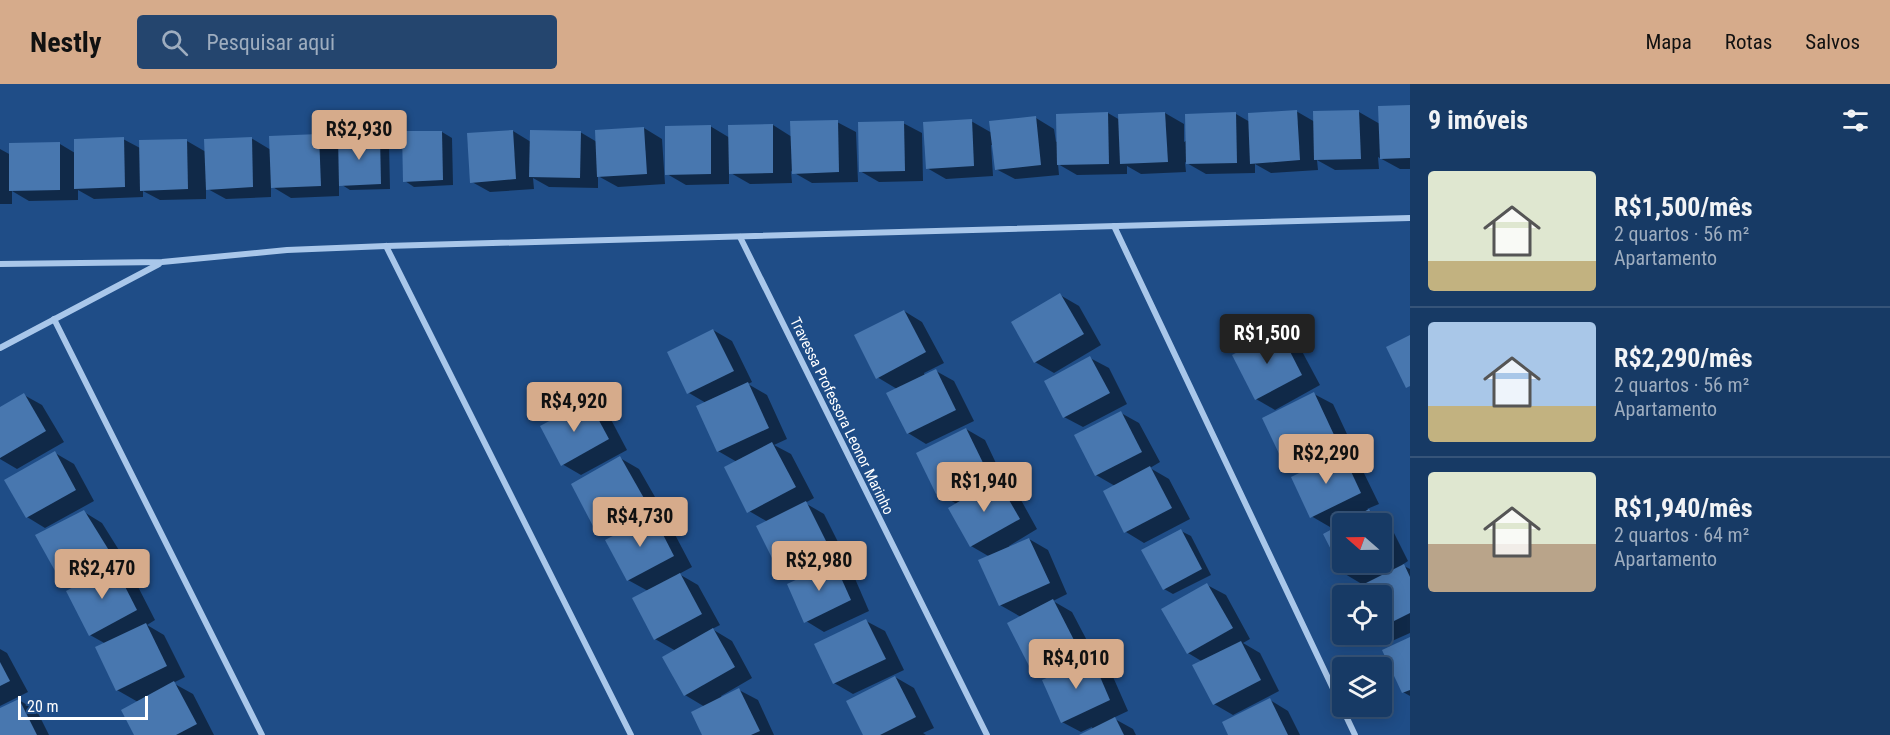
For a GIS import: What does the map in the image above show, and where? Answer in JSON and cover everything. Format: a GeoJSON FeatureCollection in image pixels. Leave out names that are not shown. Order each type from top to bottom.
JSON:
{"type":"FeatureCollection","features":[{"type":"Feature","properties":{"kind":"street"},"geometry":{"type":"LineString","coordinates":[[0,264],[162,262],[287,250],[386,246],[1410,218]]}},
{"type":"Feature","properties":{"kind":"street"},"geometry":{"type":"LineString","coordinates":[[1114,226],[1355,735]]}},
{"type":"Feature","properties":{"kind":"street","name":"Travessa Professora Leonor Marinho"},"geometry":{"type":"LineString","coordinates":[[740,237],[987,735]]}},
{"type":"Feature","properties":{"kind":"street"},"geometry":{"type":"LineString","coordinates":[[386,246],[631,735]]}},
{"type":"Feature","properties":{"kind":"street"},"geometry":{"type":"LineString","coordinates":[[0,348],[162,262]]}},
{"type":"Feature","properties":{"kind":"street"},"geometry":{"type":"LineString","coordinates":[[54,319],[262,735]]}},
{"type":"Feature","properties":{"kind":"building"},"geometry":{"type":"Polygon","coordinates":[[[1410,105],[1410,158],[1380,159],[1378,106],[1410,105]]]}},
{"type":"Feature","properties":{"kind":"building"},"geometry":{"type":"Polygon","coordinates":[[[1297,110],[1300,160],[1250,164],[1248,113],[1297,110]]]}},
{"type":"Feature","properties":{"kind":"building"},"geometry":{"type":"Polygon","coordinates":[[[1359,110],[1361,159],[1314,160],[1313,111],[1359,110]]]}},
{"type":"Feature","properties":{"kind":"building"},"geometry":{"type":"Polygon","coordinates":[[[1108,112],[1109,164],[1057,165],[1056,114],[1108,112]]]}},
{"type":"Feature","properties":{"kind":"building"},"geometry":{"type":"Polygon","coordinates":[[[1165,112],[1168,162],[1120,164],[1118,114],[1165,112]]]}},
{"type":"Feature","properties":{"kind":"building"},"geometry":{"type":"Polygon","coordinates":[[[1236,112],[1237,163],[1186,164],[1185,114],[1236,112]]]}},
{"type":"Feature","properties":{"kind":"building"},"geometry":{"type":"Polygon","coordinates":[[[1036,116],[1041,165],[995,170],[989,121],[1036,116]]]}},
{"type":"Feature","properties":{"kind":"building"},"geometry":{"type":"Polygon","coordinates":[[[972,119],[974,166],[926,169],[923,122],[972,119]]]}},
{"type":"Feature","properties":{"kind":"building"},"geometry":{"type":"Polygon","coordinates":[[[838,120],[839,172],[792,174],[790,121],[838,120]]]}},
{"type":"Feature","properties":{"kind":"building"},"geometry":{"type":"Polygon","coordinates":[[[904,121],[905,171],[859,172],[858,122],[904,121]]]}},
{"type":"Feature","properties":{"kind":"building"},"geometry":{"type":"Polygon","coordinates":[[[773,124],[773,173],[729,174],[728,125],[773,124]]]}},
{"type":"Feature","properties":{"kind":"building"},"geometry":{"type":"Polygon","coordinates":[[[711,125],[711,174],[665,175],[665,126],[711,125]]]}},
{"type":"Feature","properties":{"kind":"building"},"geometry":{"type":"Polygon","coordinates":[[[644,127],[647,174],[597,177],[595,130],[644,127]]]}},
{"type":"Feature","properties":{"kind":"building"},"geometry":{"type":"Polygon","coordinates":[[[513,130],[516,179],[470,183],[467,133],[513,130]]]}},
{"type":"Feature","properties":{"kind":"building"},"geometry":{"type":"Polygon","coordinates":[[[530,130],[581,131],[580,178],[529,177],[530,130]]]}},
{"type":"Feature","properties":{"kind":"building"},"geometry":{"type":"Polygon","coordinates":[[[402,131],[442,131],[443,180],[403,182],[402,131]]]}},
{"type":"Feature","properties":{"kind":"building"},"geometry":{"type":"Polygon","coordinates":[[[319,134],[321,186],[271,188],[269,136],[319,134]]]}},
{"type":"Feature","properties":{"kind":"building"},"geometry":{"type":"Polygon","coordinates":[[[380,136],[381,184],[339,186],[338,137],[380,136]]]}},
{"type":"Feature","properties":{"kind":"building"},"geometry":{"type":"Polygon","coordinates":[[[124,137],[125,187],[74,189],[74,139],[124,137]]]}},
{"type":"Feature","properties":{"kind":"building"},"geometry":{"type":"Polygon","coordinates":[[[252,137],[253,187],[206,190],[204,139],[252,137]]]}},
{"type":"Feature","properties":{"kind":"building"},"geometry":{"type":"Polygon","coordinates":[[[187,139],[188,189],[140,191],[139,140],[187,139]]]}},
{"type":"Feature","properties":{"kind":"building"},"geometry":{"type":"Polygon","coordinates":[[[60,142],[60,190],[9,191],[9,143],[60,142]]]}},
{"type":"Feature","properties":{"kind":"building"},"geometry":{"type":"Polygon","coordinates":[[[1060,293],[1084,334],[1034,363],[1011,322],[1060,293]]]}},
{"type":"Feature","properties":{"kind":"building"},"geometry":{"type":"Polygon","coordinates":[[[904,310],[926,352],[876,379],[854,335],[904,310]]]}},
{"type":"Feature","properties":{"kind":"building"},"geometry":{"type":"Polygon","coordinates":[[[713,329],[734,371],[687,394],[667,352],[713,329]]]}},
{"type":"Feature","properties":{"kind":"building"},"geometry":{"type":"Polygon","coordinates":[[[1279,330],[1302,375],[1255,400],[1232,355],[1279,330]]]}},
{"type":"Feature","properties":{"kind":"building"},"geometry":{"type":"Polygon","coordinates":[[[1410,335],[1410,386],[1406,388],[1386,347],[1410,335]]]}},
{"type":"Feature","properties":{"kind":"building"},"geometry":{"type":"Polygon","coordinates":[[[1090,356],[1110,393],[1063,418],[1044,381],[1090,356]]]}},
{"type":"Feature","properties":{"kind":"building"},"geometry":{"type":"Polygon","coordinates":[[[936,369],[956,410],[907,434],[886,393],[936,369]]]}},
{"type":"Feature","properties":{"kind":"building"},"geometry":{"type":"Polygon","coordinates":[[[748,382],[769,428],[717,452],[696,406],[748,382]]]}},
{"type":"Feature","properties":{"kind":"building"},"geometry":{"type":"Polygon","coordinates":[[[1314,392],[1335,437],[1283,462],[1262,418],[1314,392]]]}},
{"type":"Feature","properties":{"kind":"building"},"geometry":{"type":"Polygon","coordinates":[[[24,393],[46,431],[0,458],[0,407],[24,393]]]}},
{"type":"Feature","properties":{"kind":"building"},"geometry":{"type":"Polygon","coordinates":[[[588,400],[609,439],[561,466],[540,426],[588,400]]]}},
{"type":"Feature","properties":{"kind":"building"},"geometry":{"type":"Polygon","coordinates":[[[1121,411],[1142,452],[1095,476],[1074,435],[1121,411]]]}},
{"type":"Feature","properties":{"kind":"building"},"geometry":{"type":"Polygon","coordinates":[[[966,428],[986,469],[936,494],[916,453],[966,428]]]}},
{"type":"Feature","properties":{"kind":"building"},"geometry":{"type":"Polygon","coordinates":[[[772,442],[796,487],[747,513],[724,467],[772,442]]]}},
{"type":"Feature","properties":{"kind":"building"},"geometry":{"type":"Polygon","coordinates":[[[55,451],[76,490],[26,518],[4,480],[55,451]]]}},
{"type":"Feature","properties":{"kind":"building"},"geometry":{"type":"Polygon","coordinates":[[[1342,452],[1361,493],[1310,518],[1291,477],[1342,452]]]}},
{"type":"Feature","properties":{"kind":"building"},"geometry":{"type":"Polygon","coordinates":[[[620,456],[645,500],[594,528],[571,484],[620,456]]]}},
{"type":"Feature","properties":{"kind":"building"},"geometry":{"type":"Polygon","coordinates":[[[1150,466],[1172,508],[1124,533],[1103,491],[1150,466]]]}},
{"type":"Feature","properties":{"kind":"building"},"geometry":{"type":"Polygon","coordinates":[[[997,479],[1020,519],[970,547],[948,508],[997,479]]]}},
{"type":"Feature","properties":{"kind":"building"},"geometry":{"type":"Polygon","coordinates":[[[806,501],[827,543],[777,568],[756,526],[806,501]]]}},
{"type":"Feature","properties":{"kind":"building"},"geometry":{"type":"Polygon","coordinates":[[[84,510],[110,552],[59,578],[35,535],[84,510]]]}},
{"type":"Feature","properties":{"kind":"building"},"geometry":{"type":"Polygon","coordinates":[[[653,515],[674,556],[627,581],[605,540],[653,515]]]}},
{"type":"Feature","properties":{"kind":"building"},"geometry":{"type":"Polygon","coordinates":[[[1181,529],[1202,569],[1163,590],[1141,550],[1181,529]]]}},
{"type":"Feature","properties":{"kind":"building"},"geometry":{"type":"Polygon","coordinates":[[[1332,529],[1332,552],[1323,534],[1332,529]]]}},
{"type":"Feature","properties":{"kind":"building"},"geometry":{"type":"Polygon","coordinates":[[[1029,538],[1050,583],[999,606],[978,560],[1029,538]]]}},
{"type":"Feature","properties":{"kind":"building"},"geometry":{"type":"Polygon","coordinates":[[[834,562],[851,600],[804,623],[787,584],[834,562]]]}},
{"type":"Feature","properties":{"kind":"building"},"geometry":{"type":"Polygon","coordinates":[[[1404,564],[1410,577],[1410,613],[1392,622],[1392,585],[1362,585],[1386,573],[1392,573],[1392,570],[1404,564]]]}},
{"type":"Feature","properties":{"kind":"building"},"geometry":{"type":"Polygon","coordinates":[[[114,565],[137,610],[89,636],[66,591],[114,565]]]}},
{"type":"Feature","properties":{"kind":"building"},"geometry":{"type":"Polygon","coordinates":[[[680,573],[702,614],[654,640],[632,598],[680,573]]]}},
{"type":"Feature","properties":{"kind":"building"},"geometry":{"type":"Polygon","coordinates":[[[1207,583],[1233,628],[1187,654],[1161,609],[1207,583]]]}},
{"type":"Feature","properties":{"kind":"building"},"geometry":{"type":"Polygon","coordinates":[[[1053,599],[1075,642],[1029,666],[1007,623],[1053,599]]]}},
{"type":"Feature","properties":{"kind":"building"},"geometry":{"type":"Polygon","coordinates":[[[866,619],[886,659],[833,684],[814,644],[866,619]]]}},
{"type":"Feature","properties":{"kind":"building"},"geometry":{"type":"Polygon","coordinates":[[[146,623],[167,666],[116,691],[95,647],[146,623]]]}},
{"type":"Feature","properties":{"kind":"building"},"geometry":{"type":"Polygon","coordinates":[[[713,628],[735,667],[684,696],[662,657],[713,628]]]}},
{"type":"Feature","properties":{"kind":"building"},"geometry":{"type":"Polygon","coordinates":[[[1410,637],[1410,690],[1402,693],[1392,672],[1392,657],[1385,657],[1382,650],[1410,637]]]}},
{"type":"Feature","properties":{"kind":"building"},"geometry":{"type":"Polygon","coordinates":[[[1241,641],[1261,680],[1213,705],[1192,665],[1241,641]]]}},
{"type":"Feature","properties":{"kind":"building"},"geometry":{"type":"Polygon","coordinates":[[[1092,658],[1110,700],[1061,723],[1042,680],[1092,658]]]}},
{"type":"Feature","properties":{"kind":"building"},"geometry":{"type":"Polygon","coordinates":[[[0,662],[10,681],[0,686],[0,662]]]}},
{"type":"Feature","properties":{"kind":"building"},"geometry":{"type":"Polygon","coordinates":[[[895,676],[916,717],[880,735],[863,735],[846,701],[895,676]]]}},
{"type":"Feature","properties":{"kind":"building"},"geometry":{"type":"Polygon","coordinates":[[[174,681],[197,724],[176,735],[134,735],[121,710],[174,681]]]}},
{"type":"Feature","properties":{"kind":"building"},"geometry":{"type":"Polygon","coordinates":[[[739,688],[760,731],[751,735],[702,735],[691,712],[739,688]]]}},
{"type":"Feature","properties":{"kind":"building"},"geometry":{"type":"Polygon","coordinates":[[[1270,698],[1288,735],[1228,735],[1222,722],[1270,698]]]}},
{"type":"Feature","properties":{"kind":"building"},"geometry":{"type":"Polygon","coordinates":[[[19,699],[37,735],[0,735],[0,708],[19,699]]]}},
{"type":"Feature","properties":{"kind":"building"},"geometry":{"type":"Polygon","coordinates":[[[1115,717],[1124,735],[1079,735],[1115,717]]]}}]}
